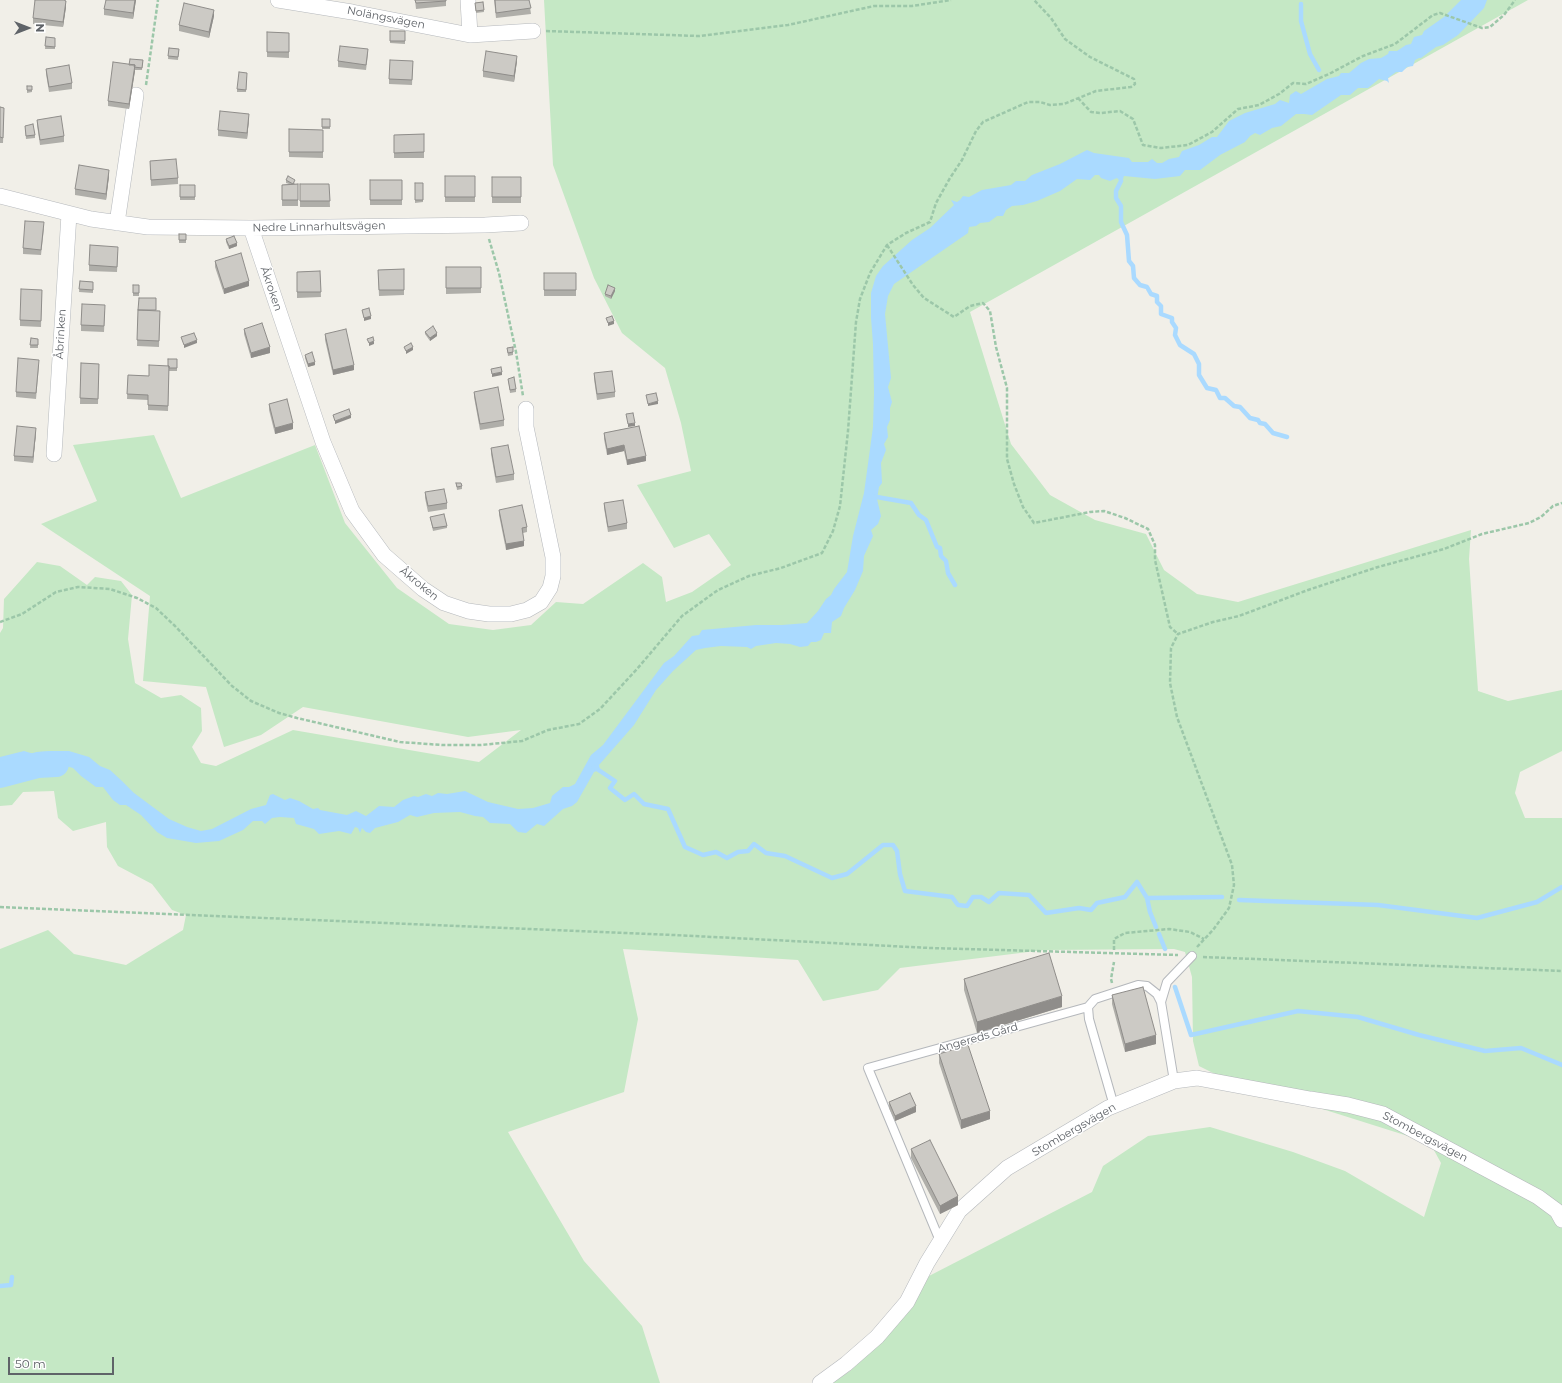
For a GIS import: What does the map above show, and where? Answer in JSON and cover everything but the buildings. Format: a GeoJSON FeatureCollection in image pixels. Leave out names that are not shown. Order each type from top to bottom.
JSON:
{"type":"FeatureCollection","features":[{"type":"Feature","properties":{"kind":"street","name":"Nolängsvägen"},"geometry":{"type":"LineString","coordinates":[[278,0],[352,12],[470,35],[533,31]]}},
{"type":"Feature","properties":{"kind":"street"},"geometry":{"type":"LineString","coordinates":[[468,0],[470,35]]}},
{"type":"Feature","properties":{"kind":"street"},"geometry":{"type":"LineString","coordinates":[[117,223],[136,95]]}},
{"type":"Feature","properties":{"kind":"street","name":"Nedre Linnarhultsvägen"},"geometry":{"type":"LineString","coordinates":[[0,196],[69,214],[148,227],[251,228],[485,225],[521,223]]}},
{"type":"Feature","properties":{"kind":"street","name":"Åbrinken"},"geometry":{"type":"LineString","coordinates":[[54,454],[69,214]]}},
{"type":"Feature","properties":{"kind":"street","name":"Åkroken"},"geometry":{"type":"LineString","coordinates":[[251,228],[323,442],[352,511],[384,555],[423,589],[444,603],[489,614],[511,614],[527,610],[541,602],[550,588],[553,576],[553,558],[526,427],[526,408]]}},
{"type":"Feature","properties":{"kind":"street","name":"Stombergsvägen"},"geometry":{"type":"LineString","coordinates":[[820,1383],[846,1364],[882,1331],[907,1302],[959,1211],[1007,1168],[1114,1106],[1174,1080],[1197,1078],[1348,1105],[1383,1114],[1538,1197],[1557,1211],[1562,1220]]}},
{"type":"Feature","properties":{"kind":"lane"},"geometry":{"type":"LineString","coordinates":[[1174,1080],[1161,1002],[1167,982],[1192,956]]}},
{"type":"Feature","properties":{"kind":"lane","name":"Angereds Gård"},"geometry":{"type":"LineString","coordinates":[[940,1242],[868,1068],[1088,1007],[1095,999],[1138,985],[1147,986],[1157,994],[1161,1002]]}},
{"type":"Feature","properties":{"kind":"lane"},"geometry":{"type":"LineString","coordinates":[[1088,1007],[1089,1019],[1114,1106]]}},
{"type":"Feature","properties":{"kind":"path"},"geometry":{"type":"LineString","coordinates":[[533,31],[699,36],[788,25],[874,6],[912,6],[951,0]]}},
{"type":"Feature","properties":{"kind":"path"},"geometry":{"type":"LineString","coordinates":[[930,222],[936,203],[962,160],[976,131],[983,122],[1028,102],[1040,102],[1050,105],[1064,104],[1096,91],[1131,87],[1135,84],[1134,79],[1077,49],[1065,39],[1051,18],[1034,0]]}},
{"type":"Feature","properties":{"kind":"path"},"geometry":{"type":"LineString","coordinates":[[1078,98],[1091,112],[1101,113],[1120,111],[1134,119],[1143,145],[1161,148],[1188,145],[1212,132],[1238,109],[1259,105],[1279,94],[1293,83],[1306,84],[1363,56],[1395,44],[1433,15],[1440,12],[1482,28],[1490,28],[1504,15],[1515,0]]}},
{"type":"Feature","properties":{"kind":"path"},"geometry":{"type":"LineString","coordinates":[[485,225],[502,287],[526,408]]}},
{"type":"Feature","properties":{"kind":"path"},"geometry":{"type":"LineString","coordinates":[[887,245],[908,278],[924,298],[954,317],[970,306],[983,303],[990,311],[996,347],[1007,388],[1007,459],[1014,484],[1023,507],[1034,523],[1104,511],[1125,518],[1148,529],[1155,545],[1155,560],[1170,627],[1178,634]]}},
{"type":"Feature","properties":{"kind":"path"},"geometry":{"type":"LineString","coordinates":[[1192,956],[1198,945],[1213,930],[1229,908],[1234,886],[1232,865],[1176,710],[1170,683],[1171,648],[1178,634],[1213,622],[1239,616],[1308,590],[1371,570],[1444,550],[1482,534],[1529,523],[1541,517],[1553,506],[1562,503]]}},
{"type":"Feature","properties":{"kind":"path"},"geometry":{"type":"LineString","coordinates":[[0,908],[658,934],[930,948],[1192,956],[1562,971]]}},
{"type":"Feature","properties":{"kind":"path"},"geometry":{"type":"LineString","coordinates":[[1114,950],[1114,939],[1125,933],[1169,929],[1190,932],[1204,939]]}},
{"type":"Feature","properties":{"kind":"path"},"geometry":{"type":"LineString","coordinates":[[1114,962],[1111,979],[1114,993]]}},
{"type":"Feature","properties":{"kind":"green space"},"geometry":{"type":"Polygon","coordinates":[[[544,0],[1528,0],[970,312],[1011,444],[1050,495],[1095,520],[1146,534],[1164,570],[1197,594],[1238,602],[1471,530],[1469,559],[1478,691],[1508,701],[1562,690],[1562,751],[1520,772],[1515,793],[1525,818],[1562,818],[1562,1383],[832,1383],[850,1371],[880,1343],[912,1307],[929,1276],[1092,1192],[1103,1166],[1148,1136],[1210,1127],[1293,1152],[1345,1171],[1424,1217],[1441,1163],[1430,1143],[1221,1077],[1199,1066],[1193,1041],[1192,977],[1185,952],[1174,949],[1044,950],[900,968],[878,990],[823,1001],[798,960],[623,949],[638,1019],[624,1092],[508,1132],[584,1261],[642,1326],[660,1383],[0,1383],[0,949],[48,930],[74,954],[126,965],[183,930],[186,915],[172,910],[152,884],[118,866],[107,847],[106,822],[73,831],[58,818],[54,791],[23,792],[12,805],[0,806],[0,633],[3,628],[4,599],[37,562],[60,566],[87,585],[95,577],[121,581],[132,595],[128,639],[135,683],[161,698],[181,695],[201,708],[202,731],[192,747],[201,763],[216,766],[293,730],[479,762],[521,730],[468,737],[303,707],[261,735],[224,747],[206,687],[143,681],[150,596],[41,524],[97,501],[73,445],[154,435],[181,498],[315,445],[345,523],[397,588],[449,624],[493,630],[531,625],[556,602],[583,604],[643,563],[662,577],[666,602],[692,592],[731,565],[709,534],[674,548],[637,485],[691,471],[681,423],[665,368],[622,333],[594,278],[553,165],[544,0]]]}},
{"type":"Feature","properties":{"kind":"water"},"geometry":{"type":"Polygon","coordinates":[[[1461,0],[1487,0],[1484,8],[1458,35],[1443,45],[1436,47],[1421,58],[1415,60],[1413,66],[1407,67],[1402,72],[1396,72],[1388,78],[1389,83],[1379,79],[1368,88],[1358,88],[1350,95],[1341,95],[1312,115],[1296,114],[1281,126],[1272,128],[1260,135],[1255,133],[1245,142],[1220,155],[1200,170],[1185,170],[1180,176],[1155,179],[1124,176],[1121,185],[1119,185],[1120,181],[1117,178],[1110,181],[1101,178],[1099,175],[1095,175],[1090,180],[1077,179],[1060,191],[1037,201],[1012,206],[1006,210],[1003,216],[997,216],[989,222],[980,223],[976,226],[969,227],[968,233],[894,284],[888,296],[885,314],[891,378],[888,387],[892,402],[890,408],[890,420],[887,427],[888,437],[884,444],[886,450],[881,463],[882,483],[879,487],[877,499],[881,516],[878,524],[871,530],[873,536],[864,556],[863,571],[855,590],[841,616],[832,622],[831,633],[824,633],[821,640],[811,642],[808,646],[800,647],[790,644],[776,643],[756,646],[751,649],[747,647],[721,646],[696,650],[673,671],[656,690],[634,725],[599,765],[600,770],[594,772],[577,802],[572,806],[563,809],[544,826],[537,824],[526,833],[518,832],[510,824],[490,823],[483,817],[460,812],[434,813],[417,817],[410,815],[398,822],[375,828],[370,833],[366,832],[362,828],[360,833],[358,828],[355,827],[351,834],[339,831],[319,834],[314,829],[296,824],[294,818],[280,817],[272,818],[265,824],[262,821],[253,821],[243,830],[219,841],[196,843],[167,838],[157,832],[141,815],[126,805],[120,805],[113,800],[103,787],[96,787],[73,768],[54,765],[49,767],[11,769],[8,777],[0,777],[0,757],[24,751],[34,754],[37,752],[69,751],[89,757],[100,766],[110,770],[134,793],[169,819],[201,831],[212,829],[251,809],[266,805],[270,795],[273,794],[285,800],[290,798],[299,801],[313,809],[318,808],[320,810],[347,815],[356,811],[366,816],[379,806],[394,807],[403,800],[414,796],[418,797],[426,794],[432,796],[438,793],[447,794],[465,791],[488,802],[518,809],[533,808],[550,803],[552,796],[563,787],[569,787],[575,784],[591,755],[603,745],[664,663],[674,656],[692,636],[699,635],[702,630],[756,625],[807,623],[831,595],[847,572],[853,536],[864,493],[873,427],[874,393],[871,293],[876,276],[883,266],[912,240],[930,228],[954,205],[951,200],[957,202],[963,196],[969,197],[982,190],[1011,185],[1016,181],[1025,181],[1032,175],[1060,164],[1087,150],[1094,153],[1129,158],[1132,162],[1148,162],[1152,159],[1157,163],[1162,163],[1169,159],[1179,157],[1182,151],[1199,145],[1212,137],[1217,137],[1229,121],[1245,113],[1275,104],[1280,100],[1289,103],[1290,95],[1296,91],[1301,94],[1327,79],[1339,76],[1341,73],[1349,73],[1361,63],[1369,59],[1381,58],[1388,54],[1389,51],[1397,51],[1406,45],[1411,44],[1414,37],[1422,35],[1424,31],[1444,17],[1461,0]]]}},
{"type":"Feature","properties":{"kind":"waterway"},"geometry":{"type":"LineString","coordinates":[[1301,4],[1301,21],[1310,54],[1319,70]]}},
{"type":"Feature","properties":{"kind":"waterway"},"geometry":{"type":"LineString","coordinates":[[1121,181],[1116,191],[1116,198],[1121,206],[1121,222],[1127,235],[1129,261],[1133,266],[1134,278],[1140,285],[1147,287],[1151,294],[1157,296],[1157,302],[1161,306],[1161,314],[1172,318],[1172,322],[1176,328],[1175,335],[1180,345],[1194,354],[1199,364],[1199,375],[1207,388],[1216,390],[1220,398],[1225,398],[1234,406],[1240,407],[1250,418],[1265,424],[1273,433],[1287,437]]}},
{"type":"Feature","properties":{"kind":"waterway"},"geometry":{"type":"LineString","coordinates":[[871,496],[911,503],[919,515],[926,520],[937,547],[940,548],[941,556],[946,561],[948,573],[955,585]]}},
{"type":"Feature","properties":{"kind":"waterway"},"geometry":{"type":"LineString","coordinates":[[0,775],[38,765],[56,764]]}},
{"type":"Feature","properties":{"kind":"waterway"},"geometry":{"type":"LineString","coordinates":[[594,767],[615,781],[610,788],[625,800],[634,794],[644,804],[668,809],[685,847],[703,855],[716,852],[727,858],[738,852],[748,851],[754,844],[766,853],[785,856],[832,878],[847,874],[883,845],[893,845],[897,851],[900,874],[905,891],[952,897],[958,905],[967,906],[973,897],[981,897],[989,902],[999,893],[1029,895],[1046,913],[1079,908],[1091,910],[1097,903],[1125,897],[1137,882],[1147,898],[1222,897]]}},
{"type":"Feature","properties":{"kind":"waterway"},"geometry":{"type":"LineString","coordinates":[[1239,900],[1378,905],[1477,918],[1537,902],[1562,887]]}},
{"type":"Feature","properties":{"kind":"waterway"},"geometry":{"type":"LineString","coordinates":[[1147,898],[1150,912],[1156,927]]}},
{"type":"Feature","properties":{"kind":"waterway"},"geometry":{"type":"LineString","coordinates":[[1159,934],[1165,949]]}},
{"type":"Feature","properties":{"kind":"waterway"},"geometry":{"type":"LineString","coordinates":[[1175,987],[1191,1035],[1298,1011],[1358,1017],[1419,1035],[1485,1051],[1521,1048],[1562,1065]]}},
{"type":"Feature","properties":{"kind":"waterway"},"geometry":{"type":"LineString","coordinates":[[0,1286],[11,1285],[12,1277]]}}]}
